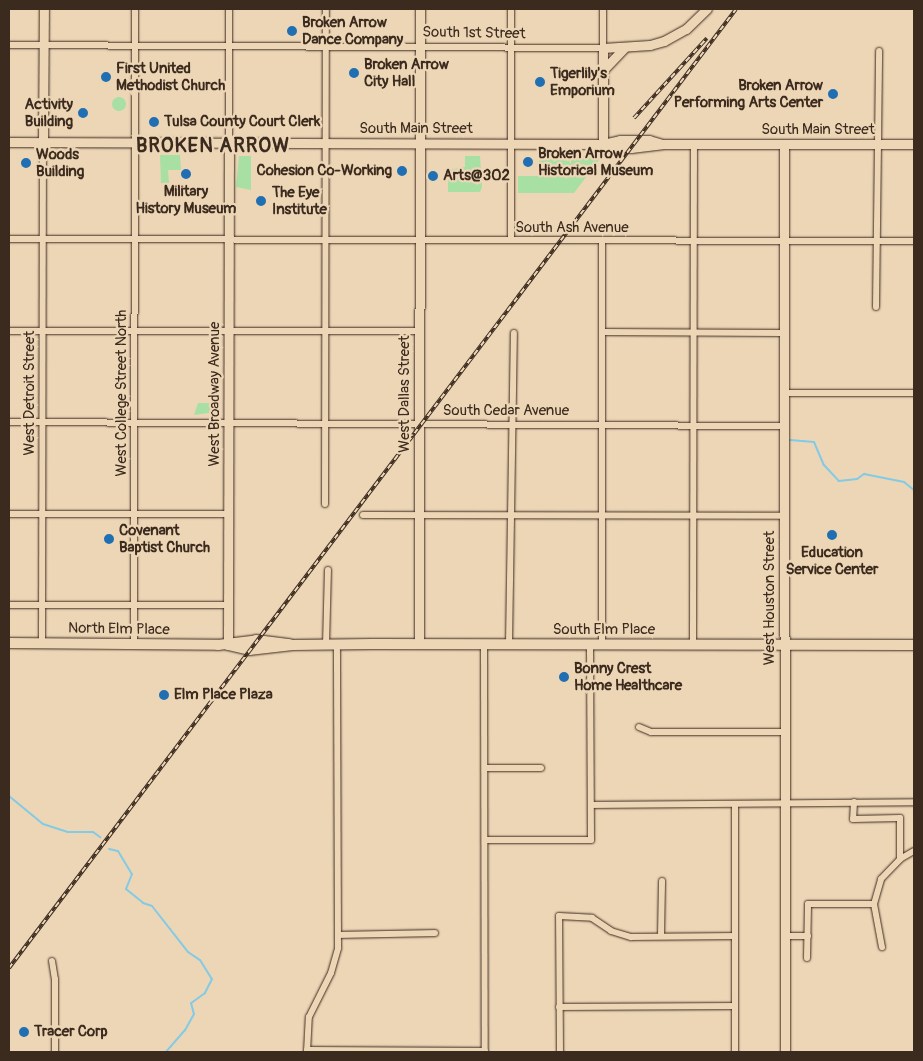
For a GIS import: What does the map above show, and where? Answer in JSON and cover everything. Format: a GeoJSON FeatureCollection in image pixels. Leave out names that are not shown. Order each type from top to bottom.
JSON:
{"type":"FeatureCollection","features":[{"type":"Feature","properties":{"kind":"main road"},"geometry":{"type":"LineString","coordinates":[[43,142],[44,9]]}},
{"type":"Feature","properties":{"kind":"main road","name":"West Dallas Street"},"geometry":{"type":"LineString","coordinates":[[418,644],[420,9]]}},
{"type":"Feature","properties":{"kind":"main road","name":"South 1st Street"},"geometry":{"type":"LineString","coordinates":[[603,48],[625,47],[664,41],[686,28],[707,9]]}},
{"type":"Feature","properties":{"kind":"main road"},"geometry":{"type":"LineString","coordinates":[[603,71],[625,47]]}},
{"type":"Feature","properties":{"kind":"main road"},"geometry":{"type":"LineString","coordinates":[[603,48],[603,144]]}},
{"type":"Feature","properties":{"kind":"main road","name":"South Main Street"},"geometry":{"type":"LineString","coordinates":[[9,142],[603,144],[620,140],[649,140],[662,144],[914,144]]}},
{"type":"Feature","properties":{"kind":"main road","name":"West Broadway Avenue"},"geometry":{"type":"LineString","coordinates":[[228,645],[229,143]]}},
{"type":"Feature","properties":{"kind":"main road","name":"West Houston Street"},"geometry":{"type":"LineString","coordinates":[[784,144],[785,1052]]}},
{"type":"Feature","properties":{"kind":"main road","name":"North Elm Place"},"geometry":{"type":"LineString","coordinates":[[9,643],[228,645]]}},
{"type":"Feature","properties":{"kind":"main road","name":"South Elm Place"},"geometry":{"type":"LineString","coordinates":[[228,645],[249,650],[294,645],[418,644],[914,645]]}},
{"type":"Feature","properties":{"kind":"street","name":"West College Street North"},"geometry":{"type":"LineString","coordinates":[[134,644],[136,9]]}},
{"type":"Feature","properties":{"kind":"street"},"geometry":{"type":"LineString","coordinates":[[229,9],[229,143]]}},
{"type":"Feature","properties":{"kind":"street"},"geometry":{"type":"LineString","coordinates":[[325,504],[326,9]]}},
{"type":"Feature","properties":{"kind":"street"},"geometry":{"type":"LineString","coordinates":[[511,9],[511,240]]}},
{"type":"Feature","properties":{"kind":"street"},"geometry":{"type":"LineString","coordinates":[[603,9],[603,48]]}},
{"type":"Feature","properties":{"kind":"street","name":"South 1st Street"},"geometry":{"type":"LineString","coordinates":[[9,45],[603,48]]}},
{"type":"Feature","properties":{"kind":"street"},"geometry":{"type":"LineString","coordinates":[[876,307],[879,51]]}},
{"type":"Feature","properties":{"kind":"street","name":"West Detroit Street"},"geometry":{"type":"LineString","coordinates":[[42,643],[43,142]]}},
{"type":"Feature","properties":{"kind":"street"},"geometry":{"type":"LineString","coordinates":[[693,645],[694,144]]}},
{"type":"Feature","properties":{"kind":"street","name":"South Ash Avenue"},"geometry":{"type":"LineString","coordinates":[[9,239],[914,241]]}},
{"type":"Feature","properties":{"kind":"street"},"geometry":{"type":"LineString","coordinates":[[602,241],[602,644]]}},
{"type":"Feature","properties":{"kind":"street"},"geometry":{"type":"LineString","coordinates":[[9,330],[419,331]]}},
{"type":"Feature","properties":{"kind":"street"},"geometry":{"type":"LineString","coordinates":[[602,332],[783,333]]}},
{"type":"Feature","properties":{"kind":"street"},"geometry":{"type":"LineString","coordinates":[[509,644],[511,423],[514,333]]}},
{"type":"Feature","properties":{"kind":"street"},"geometry":{"type":"LineString","coordinates":[[783,393],[914,392]]}},
{"type":"Feature","properties":{"kind":"street","name":"South Cedar Avenue"},"geometry":{"type":"LineString","coordinates":[[9,422],[511,423],[783,426]]}},
{"type":"Feature","properties":{"kind":"street"},"geometry":{"type":"LineString","coordinates":[[9,514],[228,514]]}},
{"type":"Feature","properties":{"kind":"street"},"geometry":{"type":"LineString","coordinates":[[363,515],[784,516]]}},
{"type":"Feature","properties":{"kind":"street"},"geometry":{"type":"LineString","coordinates":[[328,570],[332,645],[339,934],[336,960],[309,1017],[307,1051],[485,1052],[484,644]]}},
{"type":"Feature","properties":{"kind":"street"},"geometry":{"type":"LineString","coordinates":[[9,605],[229,605]]}},
{"type":"Feature","properties":{"kind":"street"},"geometry":{"type":"LineString","coordinates":[[485,840],[591,840],[590,644]]}},
{"type":"Feature","properties":{"kind":"street"},"geometry":{"type":"LineString","coordinates":[[639,727],[651,732],[784,732]]}},
{"type":"Feature","properties":{"kind":"street"},"geometry":{"type":"LineString","coordinates":[[485,768],[541,768]]}},
{"type":"Feature","properties":{"kind":"street"},"geometry":{"type":"LineString","coordinates":[[854,802],[854,819],[900,818],[900,859]]}},
{"type":"Feature","properties":{"kind":"street"},"geometry":{"type":"LineString","coordinates":[[590,806],[914,802]]}},
{"type":"Feature","properties":{"kind":"street"},"geometry":{"type":"LineString","coordinates":[[735,804],[735,1052]]}},
{"type":"Feature","properties":{"kind":"street"},"geometry":{"type":"LineString","coordinates":[[882,947],[874,904],[880,879],[900,859],[914,851]]}},
{"type":"Feature","properties":{"kind":"street"},"geometry":{"type":"LineString","coordinates":[[661,935],[662,881]]}},
{"type":"Feature","properties":{"kind":"street"},"geometry":{"type":"LineString","coordinates":[[807,958],[808,904],[874,904]]}},
{"type":"Feature","properties":{"kind":"street"},"geometry":{"type":"LineString","coordinates":[[560,1052],[559,916],[592,918],[611,931],[630,937],[661,935],[735,936]]}},
{"type":"Feature","properties":{"kind":"street"},"geometry":{"type":"LineString","coordinates":[[339,934],[434,934]]}},
{"type":"Feature","properties":{"kind":"street"},"geometry":{"type":"LineString","coordinates":[[785,936],[808,936]]}},
{"type":"Feature","properties":{"kind":"street"},"geometry":{"type":"LineString","coordinates":[[52,961],[55,979],[55,1052]]}},
{"type":"Feature","properties":{"kind":"street"},"geometry":{"type":"LineString","coordinates":[[559,1007],[734,1006]]}},
{"type":"Feature","properties":{"kind":"green space"},"geometry":{"type":"Polygon","coordinates":[[[116,97],[122,97],[126,104],[122,111],[116,111],[112,107],[112,101],[116,97]]]}},
{"type":"Feature","properties":{"kind":"green space"},"geometry":{"type":"Polygon","coordinates":[[[160,155],[180,155],[181,170],[168,170],[169,183],[161,183],[160,155]]]}},
{"type":"Feature","properties":{"kind":"green space"},"geometry":{"type":"Polygon","coordinates":[[[239,156],[251,156],[251,190],[236,187],[239,156]]]}},
{"type":"Feature","properties":{"kind":"green space"},"geometry":{"type":"Polygon","coordinates":[[[465,156],[480,156],[482,187],[480,192],[448,192],[448,170],[465,167],[465,156]]]}},
{"type":"Feature","properties":{"kind":"green space"},"geometry":{"type":"Polygon","coordinates":[[[539,156],[602,156],[574,193],[518,193],[518,176],[539,176],[539,156]]]}},
{"type":"Feature","properties":{"kind":"green space"},"geometry":{"type":"Polygon","coordinates":[[[198,403],[215,403],[216,412],[194,415],[198,403]]]}},
{"type":"Feature","properties":{"kind":"waterway"},"geometry":{"type":"LineString","coordinates":[[790,440],[814,442],[824,465],[839,481],[857,479],[864,474],[904,482],[914,490]]}},
{"type":"Feature","properties":{"kind":"waterway"},"geometry":{"type":"LineString","coordinates":[[9,796],[43,824],[68,832],[93,832],[100,837]]}},
{"type":"Feature","properties":{"kind":"waterway"},"geometry":{"type":"LineString","coordinates":[[109,849],[118,851],[132,874],[126,889],[143,903],[152,906],[188,952],[200,960],[212,979],[205,993],[191,1003],[194,1014],[185,1030],[166,1052]]}},
{"type":"Feature","properties":{"kind":"railway"},"geometry":{"type":"LineString","coordinates":[[9,968],[736,9]]}},
{"type":"Feature","properties":{"kind":"railway"},"geometry":{"type":"LineString","coordinates":[[634,118],[707,38]]}},
{"type":"Feature","properties":{"kind":"place","name":"Broken Arrow Dance Company"},"geometry":{"type":"Point","coordinates":[292,31]}},
{"type":"Feature","properties":{"kind":"place","name":"Broken Arrow City Hall"},"geometry":{"type":"Point","coordinates":[354,73]}},
{"type":"Feature","properties":{"kind":"place","name":"First United Methodist Church"},"geometry":{"type":"Point","coordinates":[106,77]}},
{"type":"Feature","properties":{"kind":"place","name":"Tigerlily's Emporium"},"geometry":{"type":"Point","coordinates":[540,82]}},
{"type":"Feature","properties":{"kind":"place","name":"Broken Arrow Performing Arts Center"},"geometry":{"type":"Point","coordinates":[833,94]}},
{"type":"Feature","properties":{"kind":"place","name":"Activity Building"},"geometry":{"type":"Point","coordinates":[83,113]}},
{"type":"Feature","properties":{"kind":"place","name":"Tulsa County Court Clerk"},"geometry":{"type":"Point","coordinates":[154,122]}},
{"type":"Feature","properties":{"kind":"place","name":"Broken Arrow Historical Museum"},"geometry":{"type":"Point","coordinates":[528,162]}},
{"type":"Feature","properties":{"kind":"place","name":"Woods Building"},"geometry":{"type":"Point","coordinates":[26,163]}},
{"type":"Feature","properties":{"kind":"place","name":"Cohesion Co-Working"},"geometry":{"type":"Point","coordinates":[402,171]}},
{"type":"Feature","properties":{"kind":"place","name":"Military History Museum"},"geometry":{"type":"Point","coordinates":[186,174]}},
{"type":"Feature","properties":{"kind":"place","name":"Arts@302"},"geometry":{"type":"Point","coordinates":[433,176]}},
{"type":"Feature","properties":{"kind":"place","name":"The Eye Institute"},"geometry":{"type":"Point","coordinates":[261,201]}},
{"type":"Feature","properties":{"kind":"place","name":"Education Service Center"},"geometry":{"type":"Point","coordinates":[832,535]}},
{"type":"Feature","properties":{"kind":"place","name":"Covenant Baptist Church"},"geometry":{"type":"Point","coordinates":[109,539]}},
{"type":"Feature","properties":{"kind":"place","name":"Bonny Crest Home Healthcare"},"geometry":{"type":"Point","coordinates":[564,677]}},
{"type":"Feature","properties":{"kind":"place","name":"Elm Place Plaza"},"geometry":{"type":"Point","coordinates":[164,695]}},
{"type":"Feature","properties":{"kind":"place","name":"Tracer Corp"},"geometry":{"type":"Point","coordinates":[24,1032]}},
{"type":"Feature","properties":{"kind":"district","name":"BROKEN ARROW"},"geometry":{"type":"Point","coordinates":[213,145]}}]}
